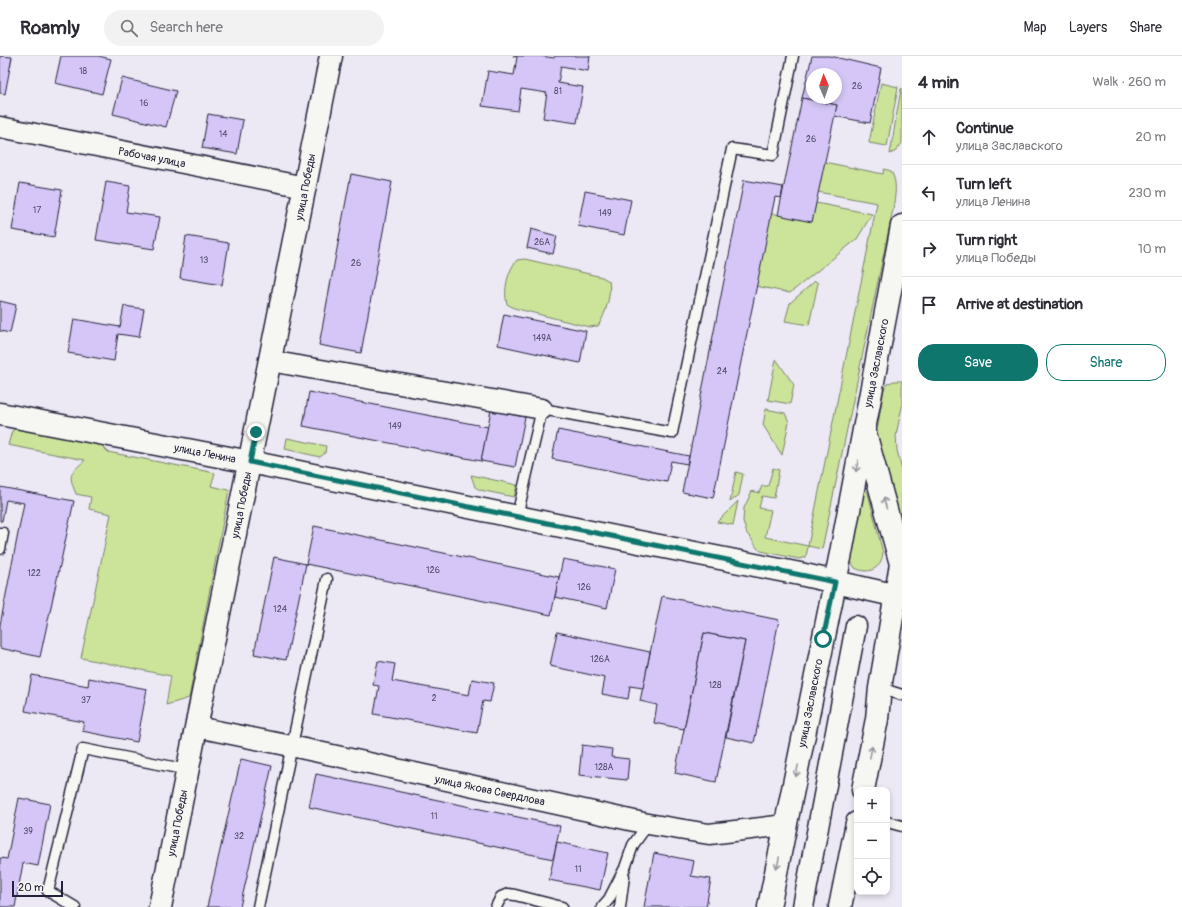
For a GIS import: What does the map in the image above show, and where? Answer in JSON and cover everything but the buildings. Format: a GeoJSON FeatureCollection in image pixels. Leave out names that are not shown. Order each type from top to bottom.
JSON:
{"type":"FeatureCollection","features":[{"type":"Feature","properties":{"kind":"main road","name":"улица Победы"},"geometry":{"type":"LineString","coordinates":[[160,907],[331,56]]}},
{"type":"Feature","properties":{"kind":"main road","name":"улица Заславского"},"geometry":{"type":"LineString","coordinates":[[768,907],[835,582],[902,226]]}},
{"type":"Feature","properties":{"kind":"main road","name":"улица Ленина"},"geometry":{"type":"LineString","coordinates":[[0,414],[250,462],[517,516],[899,596]]}},
{"type":"Feature","properties":{"kind":"main road","name":"улица Заславского"},"geometry":{"type":"LineString","coordinates":[[864,428],[901,564],[899,596],[880,688],[877,719],[864,787]]}},
{"type":"Feature","properties":{"kind":"main road"},"geometry":{"type":"LineString","coordinates":[[840,907],[854,838]]}},
{"type":"Feature","properties":{"kind":"street","name":"Рабочая улица"},"geometry":{"type":"LineString","coordinates":[[0,127],[305,186]]}},
{"type":"Feature","properties":{"kind":"street"},"geometry":{"type":"LineString","coordinates":[[270,361],[542,409]]}},
{"type":"Feature","properties":{"kind":"street"},"geometry":{"type":"LineString","coordinates":[[803,907],[856,626]]}},
{"type":"Feature","properties":{"kind":"street","name":"улица Якова Свердлова"},"geometry":{"type":"LineString","coordinates":[[197,726],[648,824],[709,834],[786,825]]}},
{"type":"Feature","properties":{"kind":"lane"},"geometry":{"type":"LineString","coordinates":[[517,516],[542,409],[672,432],[732,149],[773,155],[793,56]]}},
{"type":"Feature","properties":{"kind":"lane"},"geometry":{"type":"LineString","coordinates":[[0,533],[3,534],[0,549]]}},
{"type":"Feature","properties":{"kind":"lane"},"geometry":{"type":"LineString","coordinates":[[258,907],[327,579]]}},
{"type":"Feature","properties":{"kind":"lane"},"geometry":{"type":"LineString","coordinates":[[880,688],[902,695]]}},
{"type":"Feature","properties":{"kind":"lane"},"geometry":{"type":"LineString","coordinates":[[76,907],[48,891],[83,749],[188,770]]}},
{"type":"Feature","properties":{"kind":"lane"},"geometry":{"type":"LineString","coordinates":[[890,823],[902,826]]}},
{"type":"Feature","properties":{"kind":"lane"},"geometry":{"type":"LineString","coordinates":[[602,907],[609,899],[625,868],[633,845],[648,824]]}},
{"type":"Feature","properties":{"kind":"lane"},"geometry":{"type":"LineString","coordinates":[[620,907],[625,868]]}},
{"type":"Feature","properties":{"kind":"lane"},"geometry":{"type":"LineString","coordinates":[[496,907],[501,897],[508,894],[562,907]]}},
{"type":"Feature","properties":{"kind":"green space"},"geometry":{"type":"Polygon","coordinates":[[[881,83],[898,87],[887,146],[869,143],[881,83]]]}},
{"type":"Feature","properties":{"kind":"green space"},"geometry":{"type":"Polygon","coordinates":[[[902,88],[902,143],[896,151],[890,154],[901,89],[902,88]]]}},
{"type":"Feature","properties":{"kind":"green space"},"geometry":{"type":"Polygon","coordinates":[[[824,162],[883,174],[884,169],[891,171],[895,180],[895,199],[893,209],[822,549],[808,546],[877,203],[818,192],[824,162]]]}},
{"type":"Feature","properties":{"kind":"green space"},"geometry":{"type":"Polygon","coordinates":[[[816,203],[872,214],[857,239],[790,293],[756,286],[771,213],[812,222],[816,203]]]}},
{"type":"Feature","properties":{"kind":"green space"},"geometry":{"type":"Polygon","coordinates":[[[525,259],[602,277],[609,281],[610,292],[603,316],[598,326],[589,327],[514,308],[507,304],[506,287],[511,269],[517,260],[525,259]]]}},
{"type":"Feature","properties":{"kind":"green space"},"geometry":{"type":"Polygon","coordinates":[[[815,281],[818,283],[809,325],[785,321],[790,303],[815,281]]]}},
{"type":"Feature","properties":{"kind":"green space"},"geometry":{"type":"Polygon","coordinates":[[[776,359],[794,385],[790,404],[768,400],[776,359]]]}},
{"type":"Feature","properties":{"kind":"green space"},"geometry":{"type":"Polygon","coordinates":[[[894,381],[902,381],[902,407],[896,435],[897,450],[902,471],[902,542],[876,437],[884,389],[887,384],[894,381]]]}},
{"type":"Feature","properties":{"kind":"green space"},"geometry":{"type":"Polygon","coordinates":[[[766,409],[785,413],[789,422],[782,455],[763,425],[766,409]]]}},
{"type":"Feature","properties":{"kind":"green space"},"geometry":{"type":"Polygon","coordinates":[[[20,425],[97,440],[108,452],[215,473],[211,486],[229,490],[189,698],[166,705],[171,676],[81,658],[111,514],[89,509],[91,497],[76,494],[71,477],[76,468],[85,460],[8,445],[12,431],[20,425]]]}},
{"type":"Feature","properties":{"kind":"green space"},"geometry":{"type":"Polygon","coordinates":[[[287,438],[326,446],[325,453],[320,457],[285,449],[287,438]]]}},
{"type":"Feature","properties":{"kind":"green space"},"geometry":{"type":"Polygon","coordinates":[[[773,468],[779,470],[774,498],[762,496],[759,508],[771,510],[765,537],[808,546],[806,557],[799,559],[761,551],[747,534],[743,521],[744,508],[752,491],[759,493],[762,486],[768,486],[773,468]]]}},
{"type":"Feature","properties":{"kind":"green space"},"geometry":{"type":"Polygon","coordinates":[[[736,472],[743,474],[739,495],[730,502],[736,472]]]}},
{"type":"Feature","properties":{"kind":"green space"},"geometry":{"type":"Polygon","coordinates":[[[471,475],[517,485],[514,497],[480,490],[475,487],[471,475]]]}},
{"type":"Feature","properties":{"kind":"green space"},"geometry":{"type":"Polygon","coordinates":[[[866,490],[883,553],[882,559],[877,567],[869,571],[855,568],[850,560],[863,492],[866,490]]]}},
{"type":"Feature","properties":{"kind":"green space"},"geometry":{"type":"Polygon","coordinates":[[[738,501],[733,525],[717,522],[738,501]]]}},
{"type":"Feature","properties":{"kind":"route"},"geometry":{"type":"LineString","coordinates":[[256,432],[250,462],[835,582],[823,639]]}}]}
